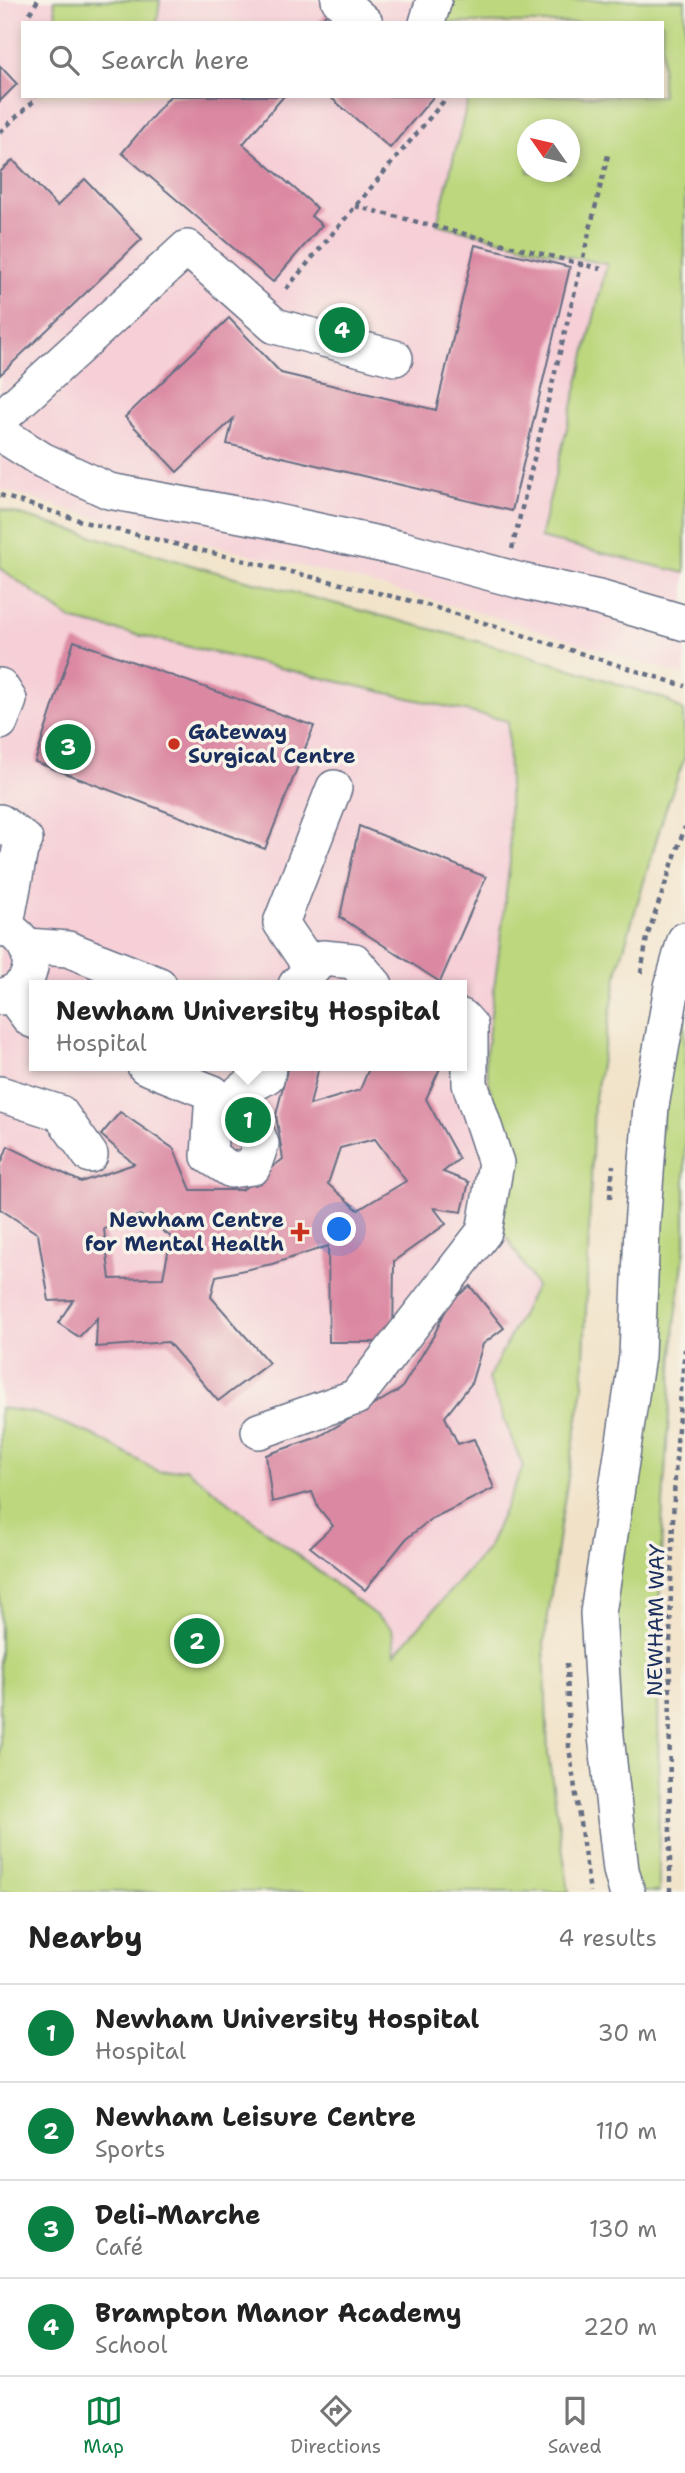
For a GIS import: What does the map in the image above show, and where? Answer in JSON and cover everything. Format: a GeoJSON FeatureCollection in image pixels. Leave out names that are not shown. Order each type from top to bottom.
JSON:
{"type":"FeatureCollection","features":[{"type":"Feature","properties":{"kind":"lane"},"geometry":{"type":"LineString","coordinates":[[339,0],[363,21]]}},
{"type":"Feature","properties":{"kind":"lane"},"geometry":{"type":"LineString","coordinates":[[428,21],[434,0]]}},
{"type":"Feature","properties":{"kind":"lane"},"geometry":{"type":"LineString","coordinates":[[0,419],[187,248],[275,326],[395,358]]}},
{"type":"Feature","properties":{"kind":"lane"},"geometry":{"type":"LineString","coordinates":[[0,433],[41,460],[109,491],[348,537],[599,598],[685,623]]}},
{"type":"Feature","properties":{"kind":"lane"},"geometry":{"type":"LineString","coordinates":[[0,686],[9,701],[0,722]]}},
{"type":"Feature","properties":{"kind":"lane"},"geometry":{"type":"LineString","coordinates":[[334,788],[281,923],[304,977],[323,958],[354,961],[371,980]]}},
{"type":"Feature","properties":{"kind":"lane"},"geometry":{"type":"LineString","coordinates":[[0,822],[25,840],[20,850],[11,934],[30,957],[28,976],[21,987],[6,996],[29,1018]]}},
{"type":"Feature","properties":{"kind":"lane"},"geometry":{"type":"LineString","coordinates":[[11,934],[68,949],[146,980]]}},
{"type":"Feature","properties":{"kind":"lane"},"geometry":{"type":"LineString","coordinates":[[627,1892],[621,1870],[605,1727],[598,1613],[637,1356],[642,1227],[652,1106],[672,987],[685,940]]}},
{"type":"Feature","properties":{"kind":"lane"},"geometry":{"type":"LineString","coordinates":[[259,1430],[356,1397],[484,1232],[496,1163],[470,1084],[470,1026],[467,1023]]}},
{"type":"Feature","properties":{"kind":"lane"},"geometry":{"type":"LineString","coordinates":[[161,1071],[227,1092],[267,1076],[268,1071]]}},
{"type":"Feature","properties":{"kind":"lane"},"geometry":{"type":"LineString","coordinates":[[0,1094],[60,1113],[90,1155]]}},
{"type":"Feature","properties":{"kind":"path"},"geometry":{"type":"LineString","coordinates":[[30,21],[29,14],[38,0]]}},
{"type":"Feature","properties":{"kind":"path"},"geometry":{"type":"LineString","coordinates":[[0,132],[36,98]]}},
{"type":"Feature","properties":{"kind":"path"},"geometry":{"type":"LineString","coordinates":[[286,289],[445,98]]}},
{"type":"Feature","properties":{"kind":"path"},"geometry":{"type":"LineString","coordinates":[[505,576],[608,155]]}},
{"type":"Feature","properties":{"kind":"path"},"geometry":{"type":"LineString","coordinates":[[355,206],[601,269]]}},
{"type":"Feature","properties":{"kind":"path"},"geometry":{"type":"LineString","coordinates":[[0,495],[88,523],[424,604],[685,686]]}},
{"type":"Feature","properties":{"kind":"path","name":"NEWHAM WAY"},"geometry":{"type":"LineString","coordinates":[[670,1892],[670,1606],[685,1349]]}},
{"type":"Feature","properties":{"kind":"path"},"geometry":{"type":"LineString","coordinates":[[581,1840],[590,1892]]}},
{"type":"Feature","properties":{"kind":"shaded area"},"geometry":{"type":"Polygon","coordinates":[[[0,0],[685,0],[685,676],[495,617],[338,575],[98,518],[0,489],[0,0]]]}},
{"type":"Feature","properties":{"kind":"shaded area"},"geometry":{"type":"Polygon","coordinates":[[[0,568],[73,620],[508,720],[510,861],[507,1237],[536,1286],[489,1379],[523,1467],[487,1549],[394,1655],[159,1472],[93,1435],[36,1413],[0,1408],[0,568]]]}},
{"type":"Feature","properties":{"kind":"green space"},"geometry":{"type":"Polygon","coordinates":[[[54,0],[160,0],[157,21],[57,21],[54,0]]]}},
{"type":"Feature","properties":{"kind":"green space"},"geometry":{"type":"Polygon","coordinates":[[[444,0],[685,0],[685,573],[540,538],[607,264],[437,224],[468,98],[664,98],[664,21],[438,21],[444,0]]]}},
{"type":"Feature","properties":{"kind":"green space"},"geometry":{"type":"Polygon","coordinates":[[[0,509],[205,569],[521,653],[665,699],[683,711],[685,757],[665,811],[619,965],[594,1103],[583,1387],[544,1645],[548,1754],[569,1892],[0,1892],[0,1408],[36,1413],[93,1435],[159,1472],[185,1468],[392,1628],[395,1654],[487,1549],[523,1467],[488,1379],[536,1286],[507,1237],[498,1231],[508,1179],[485,1062],[510,861],[508,721],[73,620],[0,568],[0,509]]]}},
{"type":"Feature","properties":{"kind":"green space"},"geometry":{"type":"Polygon","coordinates":[[[685,959],[685,1247],[675,1325],[663,1504],[658,1637],[659,1892],[634,1892],[618,1779],[618,1659],[607,1587],[650,1201],[685,959]]]}},
{"type":"Feature","properties":{"kind":"building"},"geometry":{"type":"Polygon","coordinates":[[[332,7],[349,21],[320,21],[332,7]]]}},
{"type":"Feature","properties":{"kind":"building"},"geometry":{"type":"Polygon","coordinates":[[[0,66],[17,84],[0,101],[0,66]]]}},
{"type":"Feature","properties":{"kind":"building"},"geometry":{"type":"Polygon","coordinates":[[[168,98],[282,98],[243,144],[317,208],[311,216],[322,225],[273,282],[122,153],[168,98]]]}},
{"type":"Feature","properties":{"kind":"building"},"geometry":{"type":"Polygon","coordinates":[[[331,98],[432,98],[390,148],[331,98]]]}},
{"type":"Feature","properties":{"kind":"building"},"geometry":{"type":"Polygon","coordinates":[[[13,160],[57,206],[85,179],[142,239],[0,375],[0,172],[13,160]]]}},
{"type":"Feature","properties":{"kind":"building"},"geometry":{"type":"Polygon","coordinates":[[[475,245],[570,267],[512,511],[227,444],[233,419],[177,472],[125,417],[229,318],[281,373],[436,410],[475,245]]]}},
{"type":"Feature","properties":{"kind":"building","name":"Gateway Surgical Centre"},"geometry":{"type":"Polygon","coordinates":[[[74,641],[314,726],[265,849],[35,762],[74,641]]]}},
{"type":"Feature","properties":{"kind":"building"},"geometry":{"type":"Polygon","coordinates":[[[359,826],[486,877],[441,980],[340,917],[359,826]]]}},
{"type":"Feature","properties":{"kind":"building","name":"Newham Centre for Mental Health"},"geometry":{"type":"Polygon","coordinates":[[[287,1071],[318,1071],[310,1105],[360,1090],[368,1071],[439,1071],[426,1099],[459,1159],[443,1172],[469,1182],[462,1212],[434,1208],[446,1224],[394,1261],[393,1342],[329,1342],[328,1246],[272,1264],[216,1276],[211,1297],[269,1363],[218,1401],[168,1342],[96,1347],[97,1318],[79,1337],[58,1323],[73,1300],[49,1301],[38,1234],[0,1209],[0,1166],[8,1146],[81,1182],[134,1164],[101,1135],[120,1112],[174,1149],[191,1190],[242,1190],[283,1159],[276,1115],[287,1071]],[[375,1139],[340,1148],[328,1184],[358,1210],[406,1181],[375,1139]],[[140,1215],[104,1229],[110,1279],[163,1278],[171,1237],[140,1215]]]}},
{"type":"Feature","properties":{"kind":"building"},"geometry":{"type":"Polygon","coordinates":[[[470,1286],[504,1328],[483,1344],[471,1384],[445,1417],[458,1444],[474,1439],[494,1488],[431,1519],[406,1539],[365,1590],[310,1547],[333,1526],[318,1507],[312,1492],[272,1502],[266,1455],[318,1437],[401,1389],[434,1335],[449,1303],[470,1286]]]}},
{"type":"Feature","properties":{"kind":"place","name":"Brampton Manor Academy"},"geometry":{"type":"Point","coordinates":[342,330]}},
{"type":"Feature","properties":{"kind":"place","name":"Gateway Surgical Centre"},"geometry":{"type":"Point","coordinates":[174,744]}},
{"type":"Feature","properties":{"kind":"place","name":"Deli-Marche"},"geometry":{"type":"Point","coordinates":[68,747]}},
{"type":"Feature","properties":{"kind":"place","name":"Newham University Hospital"},"geometry":{"type":"Point","coordinates":[248,1120]}},
{"type":"Feature","properties":{"kind":"place","name":"Newham Centre for Mental Health"},"geometry":{"type":"Point","coordinates":[300,1232]}},
{"type":"Feature","properties":{"kind":"place","name":"Newham Leisure Centre"},"geometry":{"type":"Point","coordinates":[197,1641]}}]}
